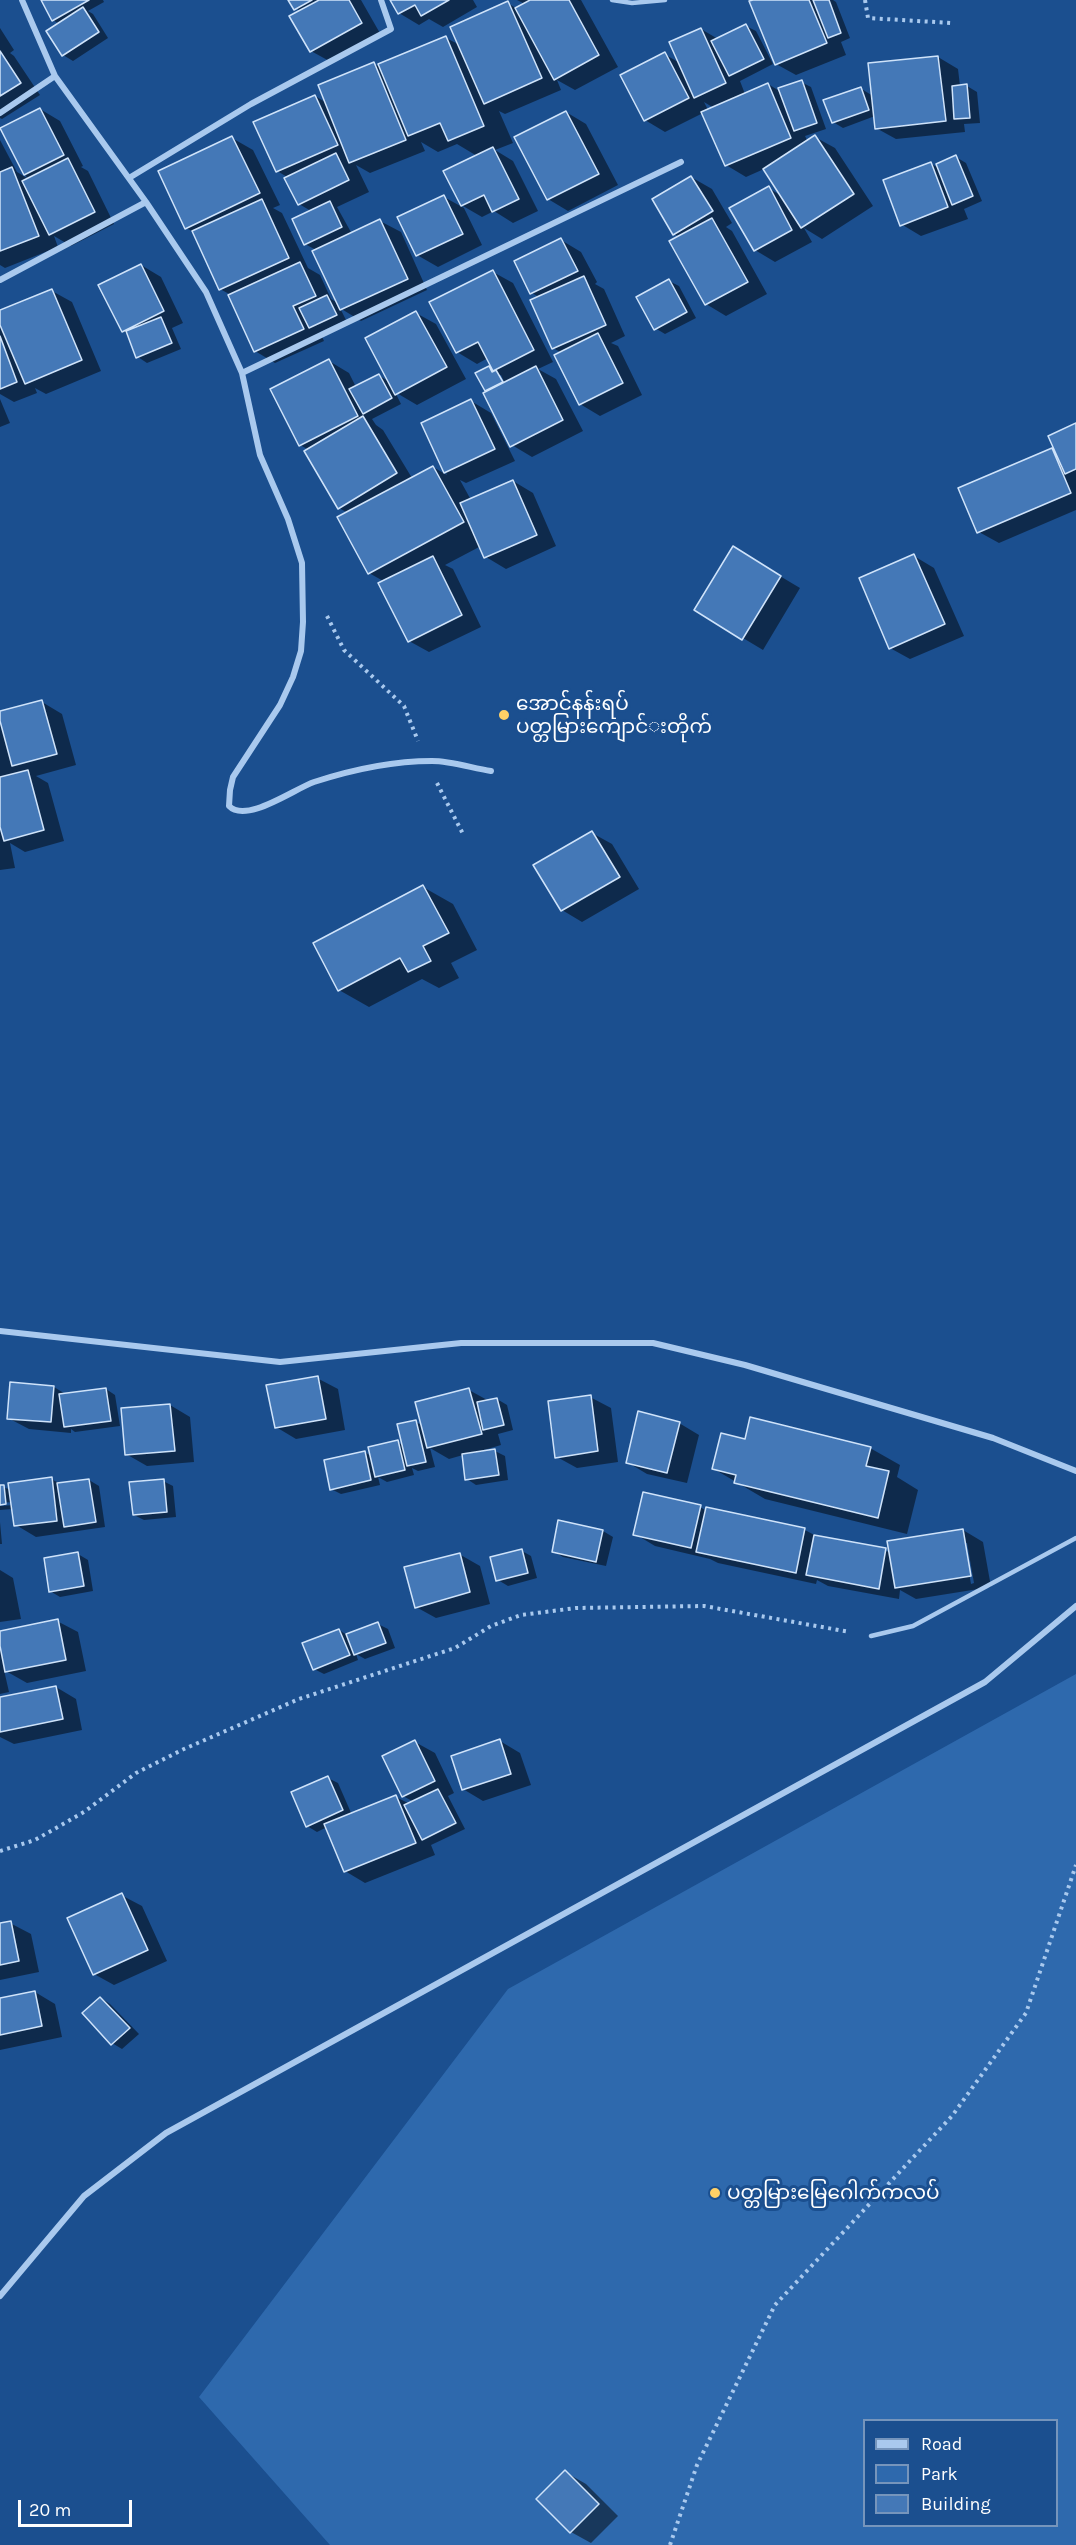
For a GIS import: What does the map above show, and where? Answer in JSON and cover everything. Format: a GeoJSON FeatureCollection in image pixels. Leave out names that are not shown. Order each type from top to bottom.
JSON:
{"type":"FeatureCollection","features":[{"type":"Feature","properties":{"kind":"street"},"geometry":{"type":"LineString","coordinates":[[22,0],[55,76],[146,202],[206,292],[242,373],[260,455],[288,519],[302,563],[301,651],[293,677],[280,705],[233,777],[229,806],[239,812],[255,810],[302,786],[347,771],[426,762],[491,771]]}},
{"type":"Feature","properties":{"kind":"street"},"geometry":{"type":"LineString","coordinates":[[129,178],[250,104],[391,29],[381,0]]}},
{"type":"Feature","properties":{"kind":"street"},"geometry":{"type":"LineString","coordinates":[[0,113],[55,76]]}},
{"type":"Feature","properties":{"kind":"street"},"geometry":{"type":"LineString","coordinates":[[242,373],[681,162]]}},
{"type":"Feature","properties":{"kind":"street"},"geometry":{"type":"LineString","coordinates":[[0,280],[146,202]]}},
{"type":"Feature","properties":{"kind":"street"},"geometry":{"type":"LineString","coordinates":[[0,1331],[280,1362],[461,1343],[653,1343],[745,1365],[993,1438],[1076,1471]]}},
{"type":"Feature","properties":{"kind":"street"},"geometry":{"type":"LineString","coordinates":[[0,2296],[84,2196],[166,2133],[985,1682],[1076,1606]]}},
{"type":"Feature","properties":{"kind":"lane"},"geometry":{"type":"LineString","coordinates":[[612,0],[632,3],[665,0]]}},
{"type":"Feature","properties":{"kind":"lane"},"geometry":{"type":"LineString","coordinates":[[871,1636],[913,1626],[1076,1538]]}},
{"type":"Feature","properties":{"kind":"path"},"geometry":{"type":"LineString","coordinates":[[865,0],[867,18],[951,23]]}},
{"type":"Feature","properties":{"kind":"path"},"geometry":{"type":"LineString","coordinates":[[324,610],[344,650],[404,706],[426,762],[464,836]]}},
{"type":"Feature","properties":{"kind":"path"},"geometry":{"type":"LineString","coordinates":[[0,1851],[35,1840],[84,1812],[136,1773],[184,1749],[299,1699],[455,1648],[491,1626],[521,1615],[576,1608],[704,1606],[871,1636]]}},
{"type":"Feature","properties":{"kind":"path"},"geometry":{"type":"LineString","coordinates":[[670,2545],[697,2465],[775,2305],[952,2116],[1026,2013],[1076,1865]]}},
{"type":"Feature","properties":{"kind":"green space","name":"ပတ္တမြားမြေဂေါက်ကလပ်"},"geometry":{"type":"Polygon","coordinates":[[[1076,1674],[1076,2545],[330,2545],[199,2397],[508,1989],[1076,1674]]]}},
{"type":"Feature","properties":{"kind":"building"},"geometry":{"type":"Polygon","coordinates":[[[41,0],[89,0],[52,21],[41,0]]]}},
{"type":"Feature","properties":{"kind":"building"},"geometry":{"type":"Polygon","coordinates":[[[288,0],[312,0],[294,10],[288,0]]]}},
{"type":"Feature","properties":{"kind":"building"},"geometry":{"type":"Polygon","coordinates":[[[319,0],[349,0],[362,23],[310,52],[289,16],[319,0]]]}},
{"type":"Feature","properties":{"kind":"building"},"geometry":{"type":"Polygon","coordinates":[[[390,0],[449,0],[421,16],[415,5],[398,14],[390,0]]]}},
{"type":"Feature","properties":{"kind":"building"},"geometry":{"type":"Polygon","coordinates":[[[530,0],[569,0],[599,55],[554,80],[515,8],[530,0]]]}},
{"type":"Feature","properties":{"kind":"building"},"geometry":{"type":"Polygon","coordinates":[[[809,0],[827,43],[775,65],[749,1],[809,0]]]}},
{"type":"Feature","properties":{"kind":"building"},"geometry":{"type":"Polygon","coordinates":[[[813,0],[829,0],[841,33],[828,38],[813,0]]]}},
{"type":"Feature","properties":{"kind":"building"},"geometry":{"type":"Polygon","coordinates":[[[508,1],[542,78],[484,104],[450,27],[508,1]]]}},
{"type":"Feature","properties":{"kind":"building"},"geometry":{"type":"Polygon","coordinates":[[[83,7],[99,32],[62,56],[46,31],[83,7]]]}},
{"type":"Feature","properties":{"kind":"building"},"geometry":{"type":"Polygon","coordinates":[[[746,24],[764,59],[729,76],[711,41],[746,24]]]}},
{"type":"Feature","properties":{"kind":"building"},"geometry":{"type":"Polygon","coordinates":[[[701,28],[726,83],[694,98],[669,42],[701,28]]]}},
{"type":"Feature","properties":{"kind":"building"},"geometry":{"type":"Polygon","coordinates":[[[446,36],[484,126],[448,141],[440,123],[408,136],[378,64],[446,36]]]}},
{"type":"Feature","properties":{"kind":"building"},"geometry":{"type":"Polygon","coordinates":[[[0,51],[21,83],[0,96],[0,51]]]}},
{"type":"Feature","properties":{"kind":"building"},"geometry":{"type":"Polygon","coordinates":[[[665,52],[689,98],[644,121],[620,75],[665,52]]]}},
{"type":"Feature","properties":{"kind":"building"},"geometry":{"type":"Polygon","coordinates":[[[938,56],[946,121],[875,129],[868,63],[938,56]]]}},
{"type":"Feature","properties":{"kind":"building"},"geometry":{"type":"Polygon","coordinates":[[[374,62],[406,140],[349,163],[318,85],[374,62]]]}},
{"type":"Feature","properties":{"kind":"building"},"geometry":{"type":"Polygon","coordinates":[[[802,80],[817,123],[794,131],[778,88],[802,80]]]}},
{"type":"Feature","properties":{"kind":"building"},"geometry":{"type":"Polygon","coordinates":[[[768,83],[791,138],[725,166],[701,112],[768,83]]]}},
{"type":"Feature","properties":{"kind":"building"},"geometry":{"type":"Polygon","coordinates":[[[967,84],[970,118],[954,119],[952,86],[967,84]]]}},
{"type":"Feature","properties":{"kind":"building"},"geometry":{"type":"Polygon","coordinates":[[[861,87],[869,110],[832,123],[823,100],[861,87]]]}},
{"type":"Feature","properties":{"kind":"building"},"geometry":{"type":"Polygon","coordinates":[[[315,95],[338,145],[276,172],[253,122],[315,95]]]}},
{"type":"Feature","properties":{"kind":"building"},"geometry":{"type":"Polygon","coordinates":[[[40,108],[64,155],[24,175],[0,128],[40,108]]]}},
{"type":"Feature","properties":{"kind":"building"},"geometry":{"type":"Polygon","coordinates":[[[566,111],[599,174],[547,200],[514,137],[566,111]]]}},
{"type":"Feature","properties":{"kind":"building"},"geometry":{"type":"Polygon","coordinates":[[[815,135],[854,194],[801,228],[763,169],[815,135]]]}},
{"type":"Feature","properties":{"kind":"building"},"geometry":{"type":"Polygon","coordinates":[[[232,136],[260,193],[185,229],[158,171],[232,136]]]}},
{"type":"Feature","properties":{"kind":"building"},"geometry":{"type":"Polygon","coordinates":[[[493,147],[519,199],[492,212],[484,195],[461,206],[443,171],[493,147]]]}},
{"type":"Feature","properties":{"kind":"building"},"geometry":{"type":"Polygon","coordinates":[[[336,153],[349,180],[298,205],[284,178],[336,153]]]}},
{"type":"Feature","properties":{"kind":"building"},"geometry":{"type":"Polygon","coordinates":[[[956,155],[973,196],[952,205],[936,164],[956,155]]]}},
{"type":"Feature","properties":{"kind":"building"},"geometry":{"type":"Polygon","coordinates":[[[68,158],[95,212],[49,235],[22,181],[68,158]]]}},
{"type":"Feature","properties":{"kind":"building"},"geometry":{"type":"Polygon","coordinates":[[[931,162],[948,207],[900,226],[883,180],[931,162]]]}},
{"type":"Feature","properties":{"kind":"building"},"geometry":{"type":"Polygon","coordinates":[[[12,167],[39,236],[0,251],[0,172],[12,167]]]}},
{"type":"Feature","properties":{"kind":"building"},"geometry":{"type":"Polygon","coordinates":[[[691,176],[713,211],[673,235],[652,199],[691,176]]]}},
{"type":"Feature","properties":{"kind":"building"},"geometry":{"type":"Polygon","coordinates":[[[769,186],[792,230],[754,251],[729,208],[769,186]]]}},
{"type":"Feature","properties":{"kind":"building"},"geometry":{"type":"Polygon","coordinates":[[[444,195],[463,234],[416,256],[397,217],[444,195]]]}},
{"type":"Feature","properties":{"kind":"building"},"geometry":{"type":"Polygon","coordinates":[[[262,199],[289,258],[219,290],[192,231],[262,199]]]}},
{"type":"Feature","properties":{"kind":"building"},"geometry":{"type":"Polygon","coordinates":[[[330,201],[342,227],[304,245],[292,219],[330,201]]]}},
{"type":"Feature","properties":{"kind":"building"},"geometry":{"type":"Polygon","coordinates":[[[712,218],[748,282],[705,305],[669,241],[712,218]]]}},
{"type":"Feature","properties":{"kind":"building"},"geometry":{"type":"Polygon","coordinates":[[[380,219],[408,279],[340,310],[312,251],[380,219]]]}},
{"type":"Feature","properties":{"kind":"building"},"geometry":{"type":"Polygon","coordinates":[[[561,238],[578,271],[530,294],[514,261],[561,238]]]}},
{"type":"Feature","properties":{"kind":"building"},"geometry":{"type":"Polygon","coordinates":[[[300,262],[316,296],[293,306],[304,329],[254,352],[228,295],[300,262]]]}},
{"type":"Feature","properties":{"kind":"building"},"geometry":{"type":"Polygon","coordinates":[[[141,264],[164,311],[122,332],[98,285],[141,264]]]}},
{"type":"Feature","properties":{"kind":"building"},"geometry":{"type":"Polygon","coordinates":[[[493,270],[534,350],[493,371],[478,342],[456,353],[429,302],[493,270]]]}},
{"type":"Feature","properties":{"kind":"building"},"geometry":{"type":"Polygon","coordinates":[[[584,276],[606,325],[552,349],[530,300],[584,276]]]}},
{"type":"Feature","properties":{"kind":"building"},"geometry":{"type":"Polygon","coordinates":[[[669,279],[687,312],[654,330],[636,297],[669,279]]]}},
{"type":"Feature","properties":{"kind":"building"},"geometry":{"type":"Polygon","coordinates":[[[52,289],[82,360],[25,384],[0,325],[0,310],[52,289]]]}},
{"type":"Feature","properties":{"kind":"building"},"geometry":{"type":"Polygon","coordinates":[[[327,295],[337,315],[309,328],[299,308],[327,295]]]}},
{"type":"Feature","properties":{"kind":"building"},"geometry":{"type":"Polygon","coordinates":[[[416,311],[447,367],[395,395],[365,338],[416,311]]]}},
{"type":"Feature","properties":{"kind":"building"},"geometry":{"type":"Polygon","coordinates":[[[161,317],[172,343],[136,358],[126,331],[161,317]]]}},
{"type":"Feature","properties":{"kind":"building"},"geometry":{"type":"Polygon","coordinates":[[[598,333],[623,383],[579,405],[554,355],[598,333]]]}},
{"type":"Feature","properties":{"kind":"building"},"geometry":{"type":"Polygon","coordinates":[[[0,336],[17,382],[0,389],[0,336]]]}},
{"type":"Feature","properties":{"kind":"building"},"geometry":{"type":"Polygon","coordinates":[[[329,359],[358,416],[299,446],[270,389],[329,359]]]}},
{"type":"Feature","properties":{"kind":"building"},"geometry":{"type":"Polygon","coordinates":[[[489,366],[492,372],[496,370],[503,382],[485,391],[475,373],[489,366]]]}},
{"type":"Feature","properties":{"kind":"building"},"geometry":{"type":"Polygon","coordinates":[[[536,366],[563,420],[510,447],[483,393],[536,366]]]}},
{"type":"Feature","properties":{"kind":"building"},"geometry":{"type":"Polygon","coordinates":[[[379,374],[392,398],[363,414],[349,389],[379,374]]]}},
{"type":"Feature","properties":{"kind":"building"},"geometry":{"type":"Polygon","coordinates":[[[471,399],[495,449],[444,473],[421,423],[471,399]]]}},
{"type":"Feature","properties":{"kind":"building"},"geometry":{"type":"Polygon","coordinates":[[[363,416],[397,473],[338,509],[304,451],[363,416]]]}},
{"type":"Feature","properties":{"kind":"building"},"geometry":{"type":"Polygon","coordinates":[[[1076,423],[1076,469],[1065,474],[1048,436],[1076,423]]]}},
{"type":"Feature","properties":{"kind":"building"},"geometry":{"type":"Polygon","coordinates":[[[1052,448],[1071,493],[977,533],[958,488],[1052,448]]]}},
{"type":"Feature","properties":{"kind":"building"},"geometry":{"type":"Polygon","coordinates":[[[433,466],[464,522],[368,574],[337,517],[433,466]]]}},
{"type":"Feature","properties":{"kind":"building"},"geometry":{"type":"Polygon","coordinates":[[[513,480],[537,535],[484,558],[460,503],[513,480]]]}},
{"type":"Feature","properties":{"kind":"building"},"geometry":{"type":"Polygon","coordinates":[[[733,546],[781,576],[742,640],[694,610],[733,546]]]}},
{"type":"Feature","properties":{"kind":"building"},"geometry":{"type":"Polygon","coordinates":[[[914,554],[945,624],[889,649],[859,578],[914,554]]]}},
{"type":"Feature","properties":{"kind":"building"},"geometry":{"type":"Polygon","coordinates":[[[433,556],[462,615],[408,642],[378,583],[433,556]]]}},
{"type":"Feature","properties":{"kind":"building"},"geometry":{"type":"Polygon","coordinates":[[[42,700],[57,754],[12,766],[0,721],[0,711],[42,700]]]}},
{"type":"Feature","properties":{"kind":"building"},"geometry":{"type":"Polygon","coordinates":[[[28,770],[44,830],[4,841],[0,827],[0,777],[28,770]]]}},
{"type":"Feature","properties":{"kind":"building"},"geometry":{"type":"Polygon","coordinates":[[[592,831],[620,877],[561,911],[533,865],[592,831]]]}},
{"type":"Feature","properties":{"kind":"building"},"geometry":{"type":"Polygon","coordinates":[[[423,885],[449,933],[423,946],[431,961],[408,972],[400,958],[338,991],[313,943],[423,885]]]}},
{"type":"Feature","properties":{"kind":"building"},"geometry":{"type":"Polygon","coordinates":[[[318,1376],[326,1419],[275,1428],[266,1385],[318,1376]]]}},
{"type":"Feature","properties":{"kind":"building"},"geometry":{"type":"Polygon","coordinates":[[[10,1382],[54,1386],[51,1422],[7,1419],[10,1382]]]}},
{"type":"Feature","properties":{"kind":"building"},"geometry":{"type":"Polygon","coordinates":[[[106,1388],[111,1421],[64,1427],[59,1394],[106,1388]]]}},
{"type":"Feature","properties":{"kind":"building"},"geometry":{"type":"Polygon","coordinates":[[[469,1388],[482,1434],[427,1448],[415,1402],[469,1388]]]}},
{"type":"Feature","properties":{"kind":"building"},"geometry":{"type":"Polygon","coordinates":[[[591,1395],[598,1451],[555,1458],[548,1401],[591,1395]]]}},
{"type":"Feature","properties":{"kind":"building"},"geometry":{"type":"Polygon","coordinates":[[[497,1398],[504,1425],[483,1430],[477,1402],[497,1398]]]}},
{"type":"Feature","properties":{"kind":"building"},"geometry":{"type":"Polygon","coordinates":[[[170,1404],[175,1451],[125,1455],[121,1408],[170,1404]]]}},
{"type":"Feature","properties":{"kind":"building"},"geometry":{"type":"Polygon","coordinates":[[[638,1411],[680,1422],[667,1473],[626,1463],[638,1411]]]}},
{"type":"Feature","properties":{"kind":"building"},"geometry":{"type":"Polygon","coordinates":[[[750,1417],[871,1447],[866,1466],[889,1471],[878,1518],[734,1483],[736,1475],[712,1469],[721,1433],[745,1439],[750,1417]]]}},
{"type":"Feature","properties":{"kind":"building"},"geometry":{"type":"Polygon","coordinates":[[[416,1420],[426,1462],[407,1466],[397,1424],[416,1420]]]}},
{"type":"Feature","properties":{"kind":"building"},"geometry":{"type":"Polygon","coordinates":[[[398,1440],[405,1470],[375,1477],[368,1447],[398,1440]]]}},
{"type":"Feature","properties":{"kind":"building"},"geometry":{"type":"Polygon","coordinates":[[[495,1449],[499,1475],[465,1480],[462,1454],[495,1449]]]}},
{"type":"Feature","properties":{"kind":"building"},"geometry":{"type":"Polygon","coordinates":[[[365,1451],[371,1480],[330,1490],[324,1460],[365,1451]]]}},
{"type":"Feature","properties":{"kind":"building"},"geometry":{"type":"Polygon","coordinates":[[[52,1477],[57,1521],[14,1526],[8,1483],[52,1477]]]}},
{"type":"Feature","properties":{"kind":"building"},"geometry":{"type":"Polygon","coordinates":[[[89,1479],[96,1522],[64,1527],[57,1483],[89,1479]]]}},
{"type":"Feature","properties":{"kind":"building"},"geometry":{"type":"Polygon","coordinates":[[[164,1479],[167,1512],[133,1515],[129,1482],[164,1479]]]}},
{"type":"Feature","properties":{"kind":"building"},"geometry":{"type":"Polygon","coordinates":[[[0,1485],[4,1485],[6,1504],[0,1505],[0,1485]]]}},
{"type":"Feature","properties":{"kind":"building"},"geometry":{"type":"Polygon","coordinates":[[[643,1492],[701,1505],[691,1548],[633,1535],[643,1492]]]}},
{"type":"Feature","properties":{"kind":"building"},"geometry":{"type":"Polygon","coordinates":[[[706,1507],[805,1528],[796,1573],[696,1552],[706,1507]]]}},
{"type":"Feature","properties":{"kind":"building"},"geometry":{"type":"Polygon","coordinates":[[[558,1520],[603,1530],[596,1562],[552,1552],[558,1520]]]}},
{"type":"Feature","properties":{"kind":"building"},"geometry":{"type":"Polygon","coordinates":[[[963,1529],[971,1576],[895,1588],[887,1541],[963,1529]]]}},
{"type":"Feature","properties":{"kind":"building"},"geometry":{"type":"Polygon","coordinates":[[[814,1535],[886,1548],[879,1589],[806,1575],[814,1535]]]}},
{"type":"Feature","properties":{"kind":"building"},"geometry":{"type":"Polygon","coordinates":[[[522,1549],[528,1573],[496,1581],[490,1557],[522,1549]]]}},
{"type":"Feature","properties":{"kind":"building"},"geometry":{"type":"Polygon","coordinates":[[[78,1552],[84,1586],[49,1592],[44,1558],[78,1552]]]}},
{"type":"Feature","properties":{"kind":"building"},"geometry":{"type":"Polygon","coordinates":[[[460,1553],[470,1592],[415,1608],[404,1567],[460,1553]]]}},
{"type":"Feature","properties":{"kind":"building"},"geometry":{"type":"Polygon","coordinates":[[[58,1619],[66,1660],[5,1672],[0,1646],[0,1631],[58,1619]]]}},
{"type":"Feature","properties":{"kind":"building"},"geometry":{"type":"Polygon","coordinates":[[[378,1622],[386,1643],[354,1655],[346,1634],[378,1622]]]}},
{"type":"Feature","properties":{"kind":"building"},"geometry":{"type":"Polygon","coordinates":[[[339,1629],[350,1655],[313,1670],[302,1643],[339,1629]]]}},
{"type":"Feature","properties":{"kind":"building"},"geometry":{"type":"Polygon","coordinates":[[[56,1686],[63,1719],[0,1732],[0,1697],[56,1686]]]}},
{"type":"Feature","properties":{"kind":"building"},"geometry":{"type":"Polygon","coordinates":[[[500,1739],[511,1774],[462,1790],[451,1756],[500,1739]]]}},
{"type":"Feature","properties":{"kind":"building"},"geometry":{"type":"Polygon","coordinates":[[[415,1740],[435,1781],[402,1797],[382,1756],[415,1740]]]}},
{"type":"Feature","properties":{"kind":"building"},"geometry":{"type":"Polygon","coordinates":[[[328,1776],[343,1810],[306,1827],[291,1792],[328,1776]]]}},
{"type":"Feature","properties":{"kind":"building"},"geometry":{"type":"Polygon","coordinates":[[[438,1789],[456,1823],[422,1840],[404,1805],[438,1789]]]}},
{"type":"Feature","properties":{"kind":"building"},"geometry":{"type":"Polygon","coordinates":[[[396,1795],[416,1843],[344,1872],[324,1824],[396,1795]]]}},
{"type":"Feature","properties":{"kind":"building"},"geometry":{"type":"Polygon","coordinates":[[[122,1893],[148,1950],[93,1975],[67,1918],[122,1893]]]}},
{"type":"Feature","properties":{"kind":"building"},"geometry":{"type":"Polygon","coordinates":[[[11,1921],[19,1961],[0,1965],[0,1923],[11,1921]]]}},
{"type":"Feature","properties":{"kind":"building"},"geometry":{"type":"Polygon","coordinates":[[[35,1991],[42,2026],[0,2035],[0,1998],[35,1991]]]}},
{"type":"Feature","properties":{"kind":"building"},"geometry":{"type":"Polygon","coordinates":[[[100,1997],[130,2028],[111,2045],[82,2013],[100,1997]]]}},
{"type":"Feature","properties":{"kind":"building"},"geometry":{"type":"Polygon","coordinates":[[[565,2470],[599,2504],[570,2533],[536,2499],[565,2470]]]}},
{"type":"Feature","properties":{"kind":"place","name":"အောင်နန်းရပ် ပတ္တမြား‌ကျောင်‌းတိုက်"},"geometry":{"type":"Point","coordinates":[504,715]}},
{"type":"Feature","properties":{"kind":"place","name":"ပတ္တမြားမြေဂေါက်ကလပ်"},"geometry":{"type":"Point","coordinates":[715,2193]}}]}
